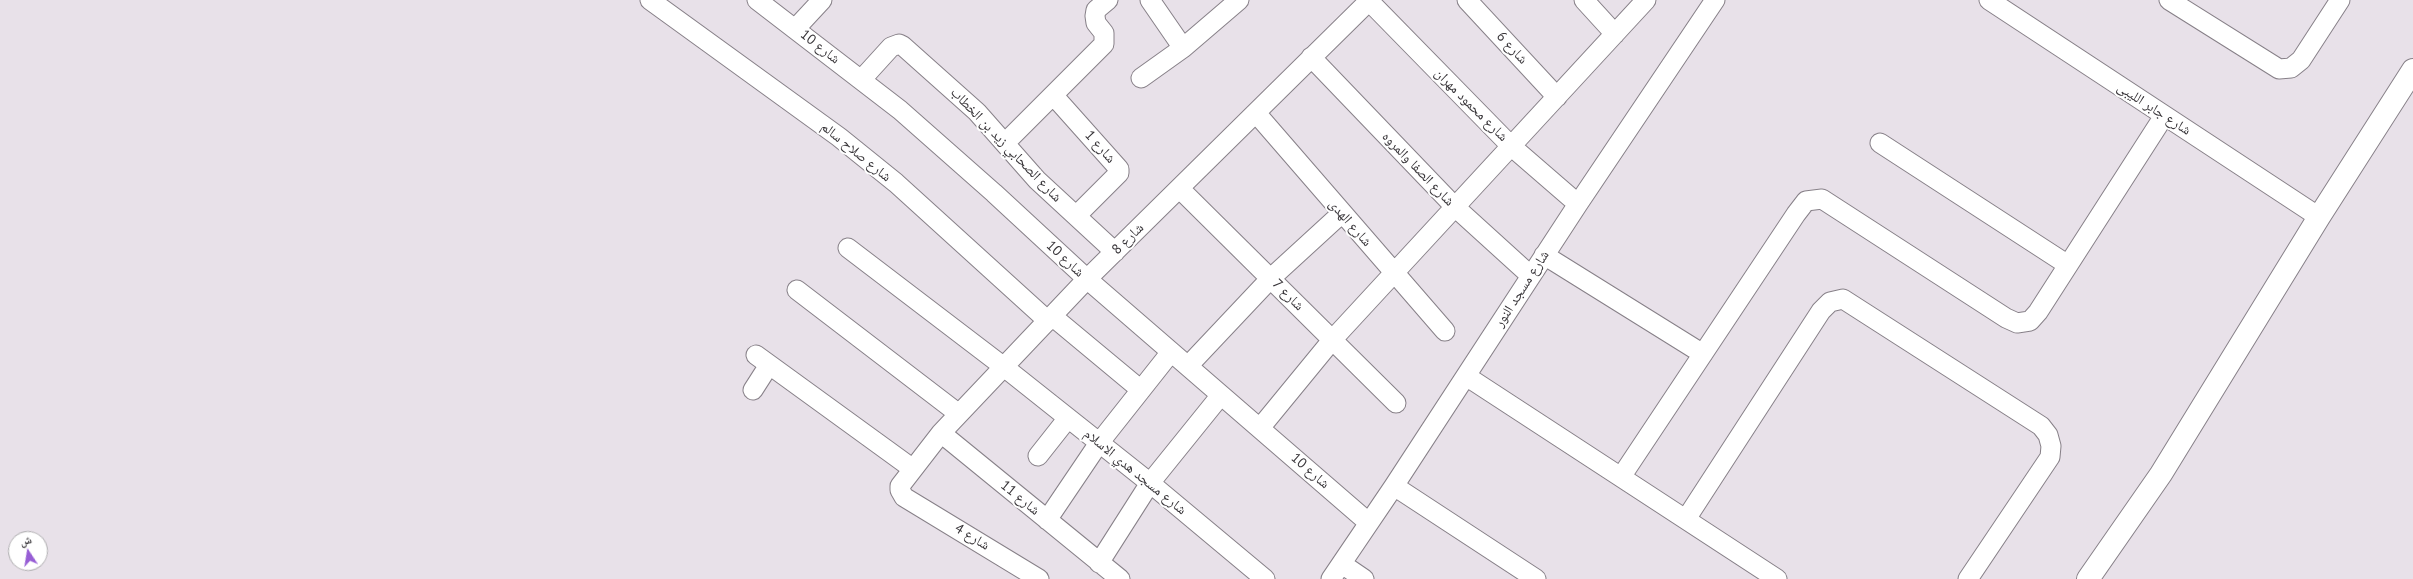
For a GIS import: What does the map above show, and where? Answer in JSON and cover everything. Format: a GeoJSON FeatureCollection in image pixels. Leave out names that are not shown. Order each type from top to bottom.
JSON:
{"type":"FeatureCollection","features":[{"type":"Feature","properties":{"kind":"street","name":"شارع صلاح سالم"},"geometry":{"type":"LineString","coordinates":[[650,0],[839,137],[896,183],[1050,319]]}},
{"type":"Feature","properties":{"kind":"street","name":"شارع 10"},"geometry":{"type":"LineString","coordinates":[[757,0],[796,28],[900,110],[994,193],[1087,279],[1369,523]]}},
{"type":"Feature","properties":{"kind":"street"},"geometry":{"type":"LineString","coordinates":[[796,28],[822,0]]}},
{"type":"Feature","properties":{"kind":"street"},"geometry":{"type":"LineString","coordinates":[[1005,143],[1104,44],[1104,33],[1096,23],[1094,16],[1096,10],[1108,0]]}},
{"type":"Feature","properties":{"kind":"street"},"geometry":{"type":"LineString","coordinates":[[1150,0],[1183,48]]}},
{"type":"Feature","properties":{"kind":"street"},"geometry":{"type":"LineString","coordinates":[[1141,78],[1183,48],[1239,0]]}},
{"type":"Feature","properties":{"kind":"street","name":"شارع 8"},"geometry":{"type":"LineString","coordinates":[[902,493],[902,482],[941,433],[1087,279],[1180,189],[1369,0]]}},
{"type":"Feature","properties":{"kind":"street","name":"شارع محمود مهران"},"geometry":{"type":"LineString","coordinates":[[1369,0],[1511,146],[1578,204]]}},
{"type":"Feature","properties":{"kind":"street","name":"شارع 6"},"geometry":{"type":"LineString","coordinates":[[1467,0],[1557,97]]}},
{"type":"Feature","properties":{"kind":"street"},"geometry":{"type":"LineString","coordinates":[[1584,0],[1615,34]]}},
{"type":"Feature","properties":{"kind":"street"},"geometry":{"type":"LineString","coordinates":[[1260,428],[1333,339],[1646,0]]}},
{"type":"Feature","properties":{"kind":"street","name":"شارع جابر الليبى"},"geometry":{"type":"LineString","coordinates":[[1989,0],[2319,217]]}},
{"type":"Feature","properties":{"kind":"street"},"geometry":{"type":"LineString","coordinates":[[2169,0],[2279,69],[2291,68],[2301,60],[2340,0]]}},
{"type":"Feature","properties":{"kind":"street","name":"شارع مسجد النور"},"geometry":{"type":"LineString","coordinates":[[1336,572],[1711,2]]}},
{"type":"Feature","properties":{"kind":"street","name":"شارع الصحابي زيد بن الخطاب"},"geometry":{"type":"LineString","coordinates":[[861,80],[891,47],[899,44],[903,46],[977,112],[1037,180],[1115,252]]}},
{"type":"Feature","properties":{"kind":"street","name":"شارع الصفا والمروه"},"geometry":{"type":"LineString","coordinates":[[1311,57],[1454,207],[1531,276]]}},
{"type":"Feature","properties":{"kind":"street"},"geometry":{"type":"LineString","coordinates":[[2088,579],[2161,474],[2319,217],[2413,70]]}},
{"type":"Feature","properties":{"kind":"street","name":"شارع 1"},"geometry":{"type":"LineString","coordinates":[[1053,95],[1120,169],[1119,173],[1076,216]]}},
{"type":"Feature","properties":{"kind":"street","name":"شارع الهدى"},"geometry":{"type":"LineString","coordinates":[[1256,113],[1445,331]]}},
{"type":"Feature","properties":{"kind":"street"},"geometry":{"type":"LineString","coordinates":[[1621,477],[1806,201],[1822,198],[2017,323],[2030,321],[2038,312],[2164,116]]}},
{"type":"Feature","properties":{"kind":"street"},"geometry":{"type":"LineString","coordinates":[[1880,143],[2068,265]]}},
{"type":"Feature","properties":{"kind":"street","name":"شارع 7"},"geometry":{"type":"LineString","coordinates":[[1180,189],[1396,403]]}},
{"type":"Feature","properties":{"kind":"street"},"geometry":{"type":"LineString","coordinates":[[1188,366],[1271,278],[1342,214]]}},
{"type":"Feature","properties":{"kind":"street","name":"شارع مسجد هدي الاسلام"},"geometry":{"type":"LineString","coordinates":[[848,248],[1004,367],[1150,483],[1265,579]]}},
{"type":"Feature","properties":{"kind":"street"},"geometry":{"type":"LineString","coordinates":[[1544,255],[1703,354]]}},
{"type":"Feature","properties":{"kind":"street"},"geometry":{"type":"LineString","coordinates":[[797,290],[959,414]]}},
{"type":"Feature","properties":{"kind":"street"},"geometry":{"type":"LineString","coordinates":[[1686,519],[1821,311],[1830,302],[1843,299],[2041,426],[2048,435],[2051,446],[2050,457],[1968,579]]}},
{"type":"Feature","properties":{"kind":"street"},"geometry":{"type":"LineString","coordinates":[[1050,319],[1141,390]]}},
{"type":"Feature","properties":{"kind":"street"},"geometry":{"type":"LineString","coordinates":[[1047,520],[1099,443],[1171,352]]}},
{"type":"Feature","properties":{"kind":"street"},"geometry":{"type":"LineString","coordinates":[[753,390],[763,360],[913,469]]}},
{"type":"Feature","properties":{"kind":"street"},"geometry":{"type":"LineString","coordinates":[[1466,376],[1777,579]]}},
{"type":"Feature","properties":{"kind":"street"},"geometry":{"type":"LineString","coordinates":[[1099,562],[1150,483],[1221,395]]}},
{"type":"Feature","properties":{"kind":"street"},"geometry":{"type":"LineString","coordinates":[[1038,456],[1068,418]]}},
{"type":"Feature","properties":{"kind":"street","name":"شارع 11"},"geometry":{"type":"LineString","coordinates":[[941,433],[1120,579]]}},
{"type":"Feature","properties":{"kind":"street"},"geometry":{"type":"LineString","coordinates":[[1394,486],[1536,579]]}},
{"type":"Feature","properties":{"kind":"street","name":"شارع 4"},"geometry":{"type":"LineString","coordinates":[[902,493],[1039,579]]}},
{"type":"Feature","properties":{"kind":"street"},"geometry":{"type":"LineString","coordinates":[[1336,572],[1364,579]]}}]}
